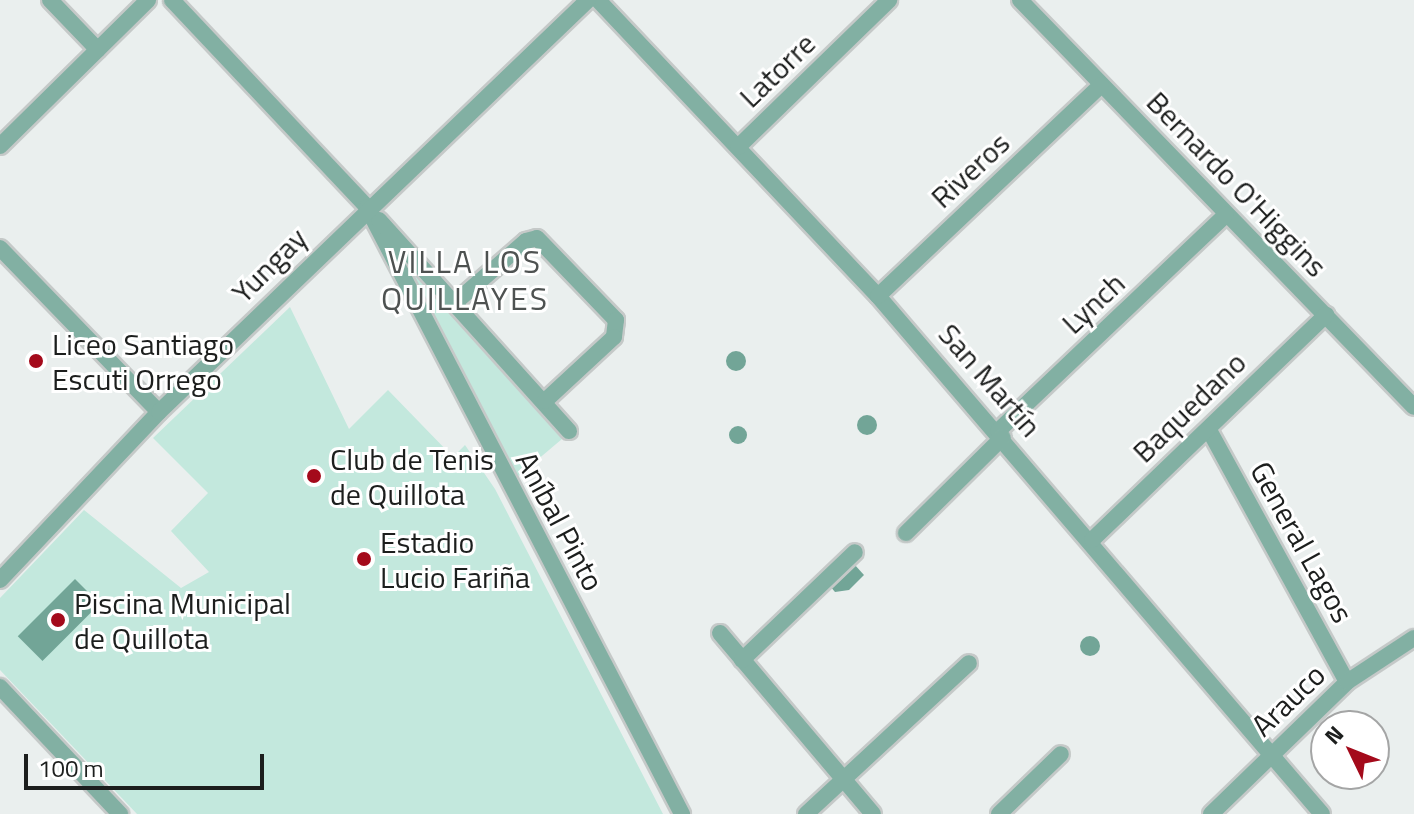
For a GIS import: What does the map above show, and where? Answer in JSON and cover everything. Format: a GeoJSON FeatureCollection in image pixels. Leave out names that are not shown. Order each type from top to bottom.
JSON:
{"type":"FeatureCollection","features":[{"type":"Feature","properties":{"kind":"street"},"geometry":{"type":"LineString","coordinates":[[50,0],[98,50]]}},
{"type":"Feature","properties":{"kind":"street"},"geometry":{"type":"LineString","coordinates":[[3,136],[148,0]]}},
{"type":"Feature","properties":{"kind":"street","name":"Aníbal Pinto"},"geometry":{"type":"LineString","coordinates":[[172,0],[367,207],[682,814]]}},
{"type":"Feature","properties":{"kind":"street","name":"Yungay"},"geometry":{"type":"LineString","coordinates":[[0,580],[159,412],[367,207],[588,0]]}},
{"type":"Feature","properties":{"kind":"street","name":"San Martín"},"geometry":{"type":"LineString","coordinates":[[598,0],[878,296],[1001,434],[1322,814]]}},
{"type":"Feature","properties":{"kind":"street","name":"Latorre"},"geometry":{"type":"LineString","coordinates":[[738,147],[889,0]]}},
{"type":"Feature","properties":{"kind":"street","name":"Bernardo O'Higgins"},"geometry":{"type":"LineString","coordinates":[[1020,0],[1414,407]]}},
{"type":"Feature","properties":{"kind":"street","name":"Riveros"},"geometry":{"type":"LineString","coordinates":[[878,296],[1101,85]]}},
{"type":"Feature","properties":{"kind":"street"},"geometry":{"type":"LineString","coordinates":[[367,207],[457,301],[569,431]]}},
{"type":"Feature","properties":{"kind":"street","name":"Lynch"},"geometry":{"type":"LineString","coordinates":[[906,533],[1001,434],[1226,215]]}},
{"type":"Feature","properties":{"kind":"street"},"geometry":{"type":"LineString","coordinates":[[457,301],[526,241],[537,238],[619,329],[545,401]]}},
{"type":"Feature","properties":{"kind":"street"},"geometry":{"type":"LineString","coordinates":[[0,248],[159,412]]}},
{"type":"Feature","properties":{"kind":"street","name":"Baquedano"},"geometry":{"type":"LineString","coordinates":[[1092,540],[1326,315]]}},
{"type":"Feature","properties":{"kind":"street","name":"General Lagos"},"geometry":{"type":"LineString","coordinates":[[1209,430],[1347,682]]}},
{"type":"Feature","properties":{"kind":"street"},"geometry":{"type":"LineString","coordinates":[[742,660],[855,552]]}},
{"type":"Feature","properties":{"kind":"street"},"geometry":{"type":"LineString","coordinates":[[720,633],[873,814]]}},
{"type":"Feature","properties":{"kind":"street","name":"Arauco"},"geometry":{"type":"LineString","coordinates":[[1211,814],[1347,682],[1414,638]]}},
{"type":"Feature","properties":{"kind":"street"},"geometry":{"type":"LineString","coordinates":[[806,814],[969,663]]}},
{"type":"Feature","properties":{"kind":"street"},"geometry":{"type":"LineString","coordinates":[[0,687],[120,814]]}},
{"type":"Feature","properties":{"kind":"street"},"geometry":{"type":"LineString","coordinates":[[999,814],[1061,754]]}},
{"type":"Feature","properties":{"kind":"shaded area"},"geometry":{"type":"Polygon","coordinates":[[[407,265],[562,439],[517,477],[407,265]]]}},
{"type":"Feature","properties":{"kind":"shaded area","name":"Estadio Lucio Fariña"},"geometry":{"type":"Polygon","coordinates":[[[290,307],[349,429],[388,390],[453,457],[465,445],[495,489],[663,814],[137,814],[0,670],[0,598],[84,510],[181,588],[209,572],[171,531],[208,493],[153,438],[290,307]]]}},
{"type":"Feature","properties":{"kind":"shaded area"},"geometry":{"type":"Polygon","coordinates":[[[736,351],[743,354],[746,361],[743,368],[736,371],[729,368],[726,361],[729,354],[736,351]]]}},
{"type":"Feature","properties":{"kind":"shaded area"},"geometry":{"type":"Polygon","coordinates":[[[867,415],[874,418],[877,425],[874,432],[867,435],[860,432],[857,425],[860,418],[867,415]]]}},
{"type":"Feature","properties":{"kind":"shaded area"},"geometry":{"type":"Polygon","coordinates":[[[734,426],[742,426],[747,435],[745,442],[734,444],[729,439],[729,431],[734,426]]]}},
{"type":"Feature","properties":{"kind":"shaded area"},"geometry":{"type":"Polygon","coordinates":[[[854,564],[864,575],[849,590],[835,592],[830,586],[854,564]]]}},
{"type":"Feature","properties":{"kind":"shaded area","name":"Piscina Municipal de Quillota"},"geometry":{"type":"Polygon","coordinates":[[[75,579],[100,604],[42,661],[18,636],[75,579]]]}},
{"type":"Feature","properties":{"kind":"shaded area"},"geometry":{"type":"Polygon","coordinates":[[[1086,636],[1094,636],[1100,646],[1094,656],[1086,656],[1080,650],[1080,642],[1086,636]]]}},
{"type":"Feature","properties":{"kind":"place","name":"Liceo Santiago Escuti Orrego"},"geometry":{"type":"Point","coordinates":[36,361]}},
{"type":"Feature","properties":{"kind":"place","name":"Club de Tenis de Quillota"},"geometry":{"type":"Point","coordinates":[314,476]}},
{"type":"Feature","properties":{"kind":"place","name":"Estadio Lucio Fariña"},"geometry":{"type":"Point","coordinates":[364,559]}},
{"type":"Feature","properties":{"kind":"place","name":"Piscina Municipal de Quillota"},"geometry":{"type":"Point","coordinates":[58,620]}},
{"type":"Feature","properties":{"kind":"district","name":"VILLA LOS QUILLAYES"},"geometry":{"type":"Point","coordinates":[465,280]}}]}
